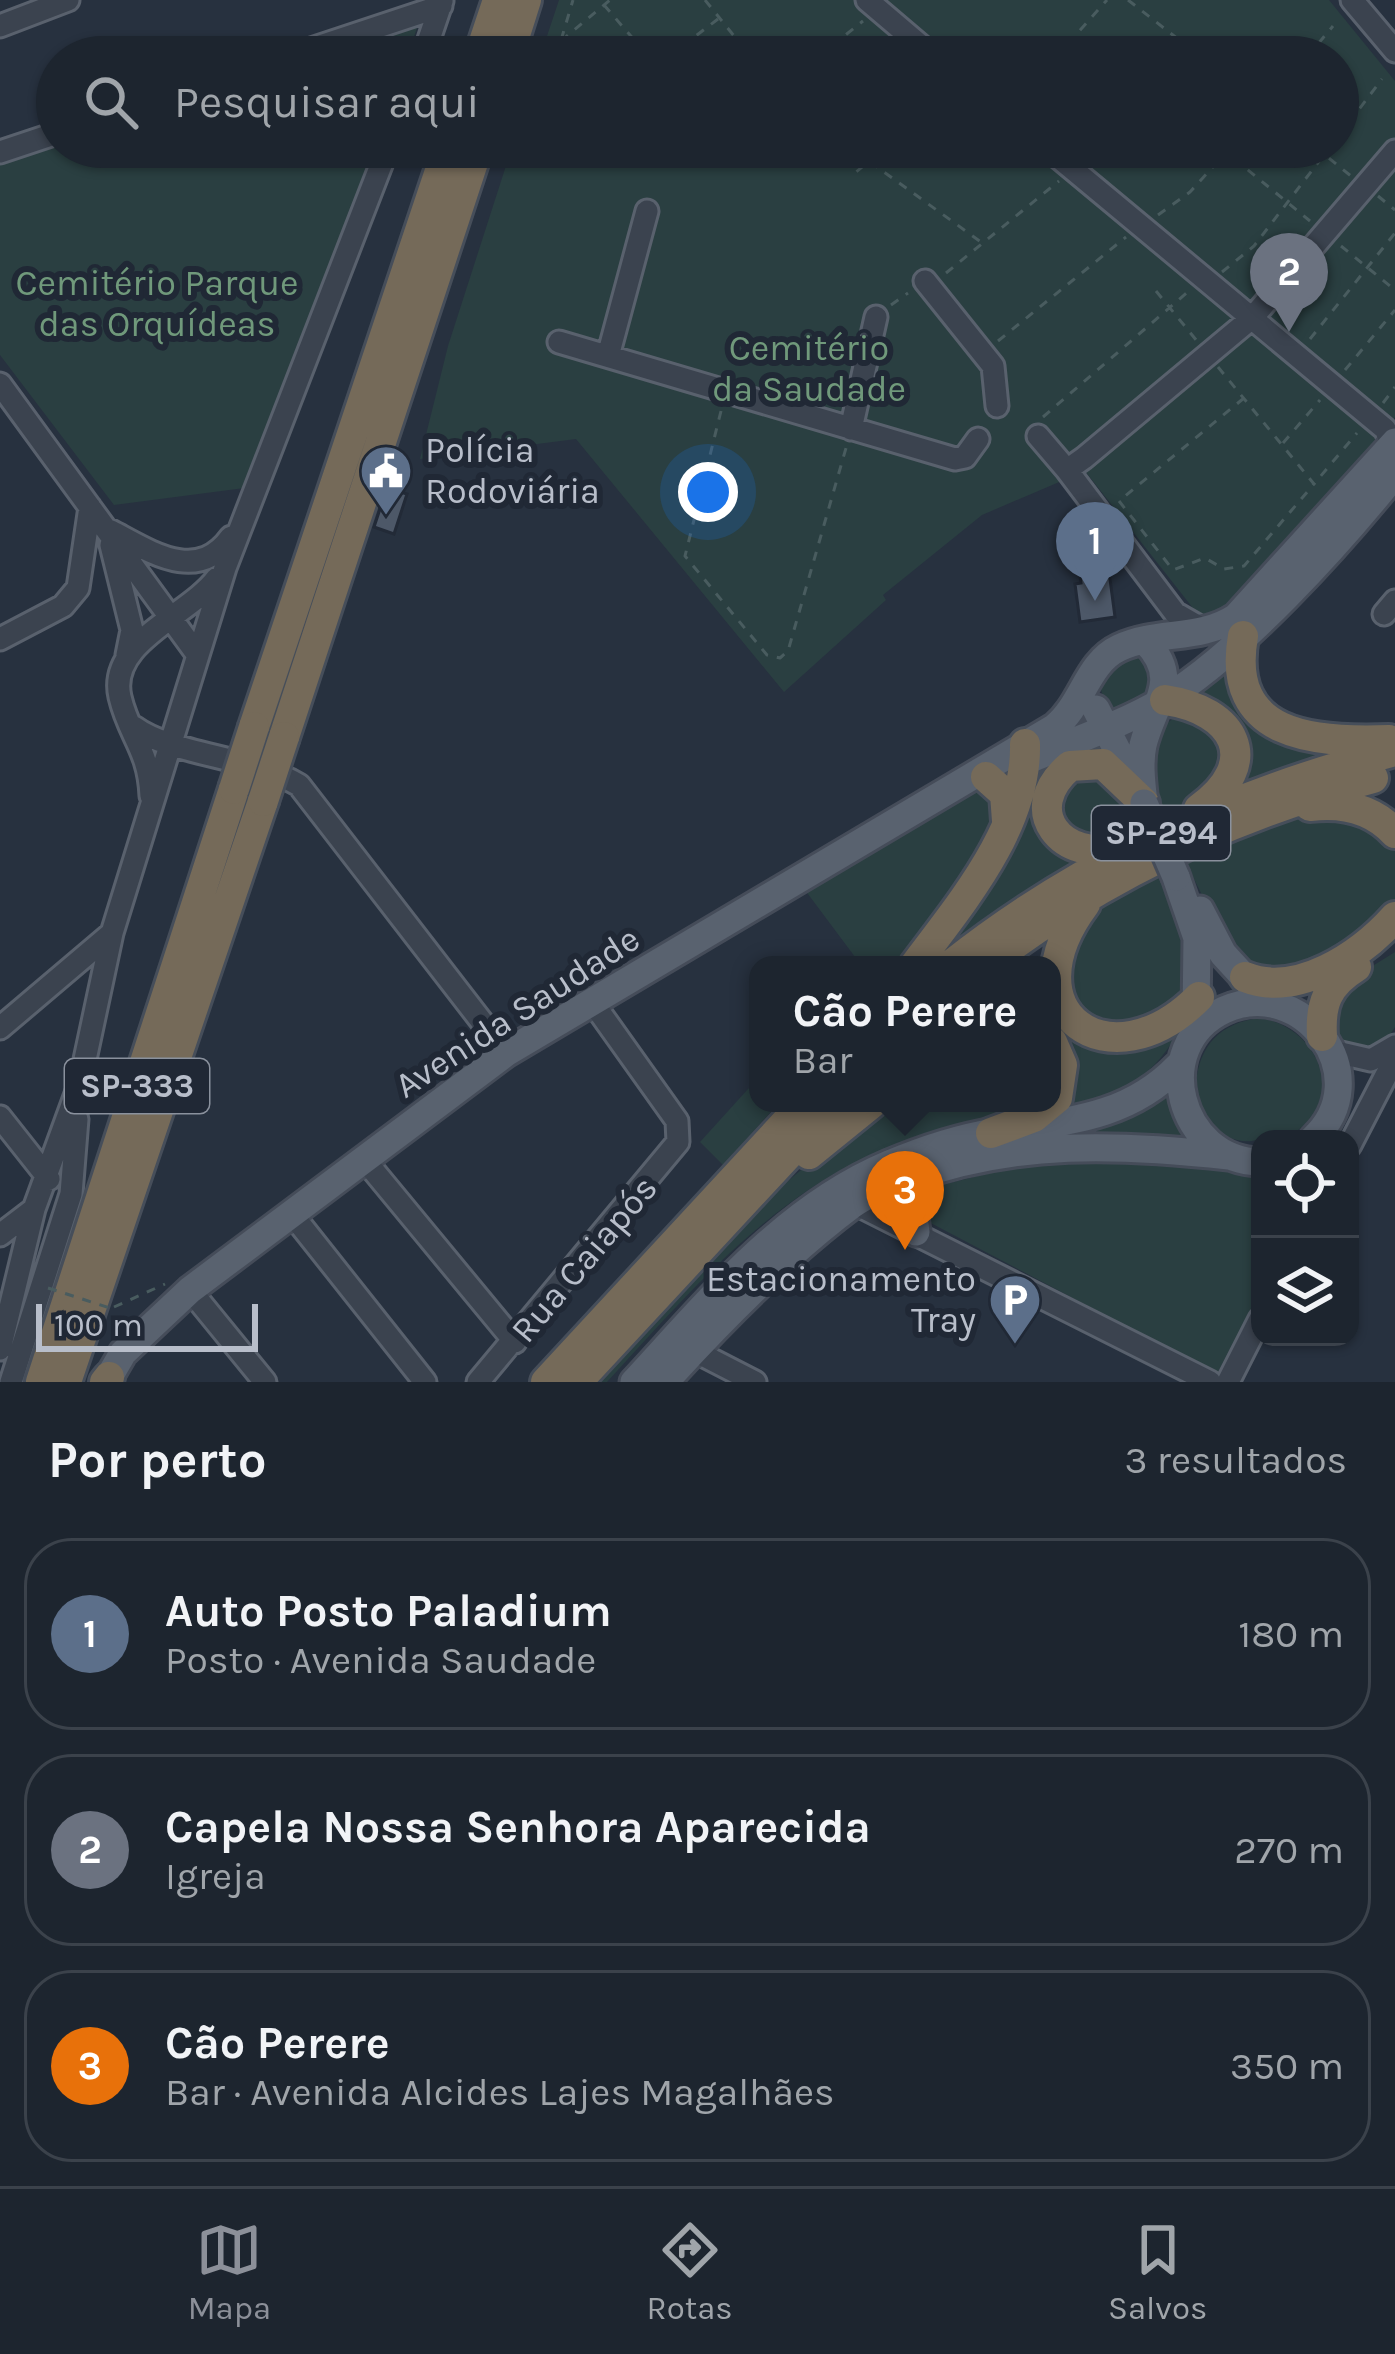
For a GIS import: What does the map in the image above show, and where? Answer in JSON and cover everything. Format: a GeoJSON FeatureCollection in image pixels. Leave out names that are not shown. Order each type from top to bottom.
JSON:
{"type":"FeatureCollection","features":[{"type":"Feature","properties":{"kind":"highway"},"geometry":{"type":"LineString","coordinates":[[485,36],[498,0]]}},
{"type":"Feature","properties":{"kind":"highway"},"geometry":{"type":"LineString","coordinates":[[515,36],[526,0]]}},
{"type":"Feature","properties":{"kind":"highway"},"geometry":{"type":"LineString","coordinates":[[269,732],[442,168]]}},
{"type":"Feature","properties":{"kind":"highway"},"geometry":{"type":"LineString","coordinates":[[248,795],[470,168]]}},
{"type":"Feature","properties":{"kind":"highway"},"geometry":{"type":"LineString","coordinates":[[1244,636],[1239,659],[1245,688],[1274,726],[1331,741],[1395,740]]}},
{"type":"Feature","properties":{"kind":"highway"},"geometry":{"type":"LineString","coordinates":[[1165,700],[1204,708],[1220,719],[1234,746],[1233,768],[1221,793],[1176,826]]}},
{"type":"Feature","properties":{"kind":"highway","name":"SP-294"},"geometry":{"type":"LineString","coordinates":[[964,956],[1033,906],[1139,843],[1279,785],[1395,751]]}},
{"type":"Feature","properties":{"kind":"highway"},"geometry":{"type":"LineString","coordinates":[[921,956],[1004,834],[1033,752]]}},
{"type":"Feature","properties":{"kind":"highway"},"geometry":{"type":"LineString","coordinates":[[1139,843],[1108,851],[1078,850],[1055,831],[1047,802],[1058,776],[1086,762],[1116,771],[1144,803]]}},
{"type":"Feature","properties":{"kind":"highway","name":"SP-294"},"geometry":{"type":"LineString","coordinates":[[999,956],[1104,886],[1240,823],[1395,772]]}},
{"type":"Feature","properties":{"kind":"highway"},"geometry":{"type":"LineString","coordinates":[[986,777],[1005,794],[1009,814],[1004,834]]}},
{"type":"Feature","properties":{"kind":"highway","name":"SP-333"},"geometry":{"type":"LineString","coordinates":[[41,1382],[248,795]]}},
{"type":"Feature","properties":{"kind":"highway","name":"SP-333"},"geometry":{"type":"LineString","coordinates":[[66,1382],[248,795]]}},
{"type":"Feature","properties":{"kind":"highway"},"geometry":{"type":"LineString","coordinates":[[1240,823],[1316,805],[1342,805],[1385,822],[1395,833]]}},
{"type":"Feature","properties":{"kind":"highway"},"geometry":{"type":"LineString","coordinates":[[1057,956],[1086,903],[1104,886]]}},
{"type":"Feature","properties":{"kind":"highway"},"geometry":{"type":"LineString","coordinates":[[1245,977],[1277,985],[1306,979],[1370,940],[1395,917]]}},
{"type":"Feature","properties":{"kind":"highway"},"geometry":{"type":"LineString","coordinates":[[1327,1044],[1320,1013],[1333,983],[1395,943]]}},
{"type":"Feature","properties":{"kind":"highway"},"geometry":{"type":"LineString","coordinates":[[1061,1002],[1069,1020],[1099,1037],[1131,1038],[1166,1025],[1199,997]]}},
{"type":"Feature","properties":{"kind":"highway"},"geometry":{"type":"LineString","coordinates":[[546,1382],[794,1112]]}},
{"type":"Feature","properties":{"kind":"highway"},"geometry":{"type":"LineString","coordinates":[[577,1382],[828,1112]]}},
{"type":"Feature","properties":{"kind":"highway"},"geometry":{"type":"LineString","coordinates":[[692,1257],[861,1112]]}},
{"type":"Feature","properties":{"kind":"highway"},"geometry":{"type":"LineString","coordinates":[[991,1133],[1040,1112]]}},
{"type":"Feature","properties":{"kind":"main road"},"geometry":{"type":"LineString","coordinates":[[941,795],[1033,752],[1087,689],[1101,660],[1149,640],[1209,632],[1236,617],[1394,453]]}},
{"type":"Feature","properties":{"kind":"main road"},"geometry":{"type":"LineString","coordinates":[[941,795],[1033,752],[1165,700],[1244,636],[1394,453]]}},
{"type":"Feature","properties":{"kind":"main road"},"geometry":{"type":"LineString","coordinates":[[1144,803],[1141,753],[1165,700],[1163,662],[1149,640]]}},
{"type":"Feature","properties":{"kind":"main road"},"geometry":{"type":"LineString","coordinates":[[665,1382],[684,1345],[764,1245],[924,1150],[991,1133],[1100,1115],[1144,1096],[1178,1066],[1192,1040],[1199,997],[1197,938],[1144,803],[1087,689]]}},
{"type":"Feature","properties":{"kind":"main road"},"geometry":{"type":"LineString","coordinates":[[1033,752],[1101,745],[1121,753]]}},
{"type":"Feature","properties":{"kind":"main road","name":"Avenida Saudade"},"geometry":{"type":"LineString","coordinates":[[109,1380],[123,1354],[190,1290],[506,1053],[941,795]]}},
{"type":"Feature","properties":{"kind":"main road"},"geometry":{"type":"LineString","coordinates":[[1176,877],[1223,954],[1274,1004],[1293,1011],[1327,1044],[1339,1087],[1323,1129]]}},
{"type":"Feature","properties":{"kind":"main road"},"geometry":{"type":"LineString","coordinates":[[1192,1040],[1227,1009],[1274,1004]]}},
{"type":"Feature","properties":{"kind":"main road"},"geometry":{"type":"LineString","coordinates":[[1178,1066],[1182,1100],[1194,1127],[1249,1164]]}},
{"type":"Feature","properties":{"kind":"main road"},"geometry":{"type":"LineString","coordinates":[[843,1197],[921,1174],[1057,1146],[1146,1147],[1249,1164]]}},
{"type":"Feature","properties":{"kind":"main road"},"geometry":{"type":"LineString","coordinates":[[916,1232],[911,1201],[921,1174]]}},
{"type":"Feature","properties":{"kind":"main road"},"geometry":{"type":"LineString","coordinates":[[634,1382],[684,1345]]}},
{"type":"Feature","properties":{"kind":"street"},"geometry":{"type":"LineString","coordinates":[[0,26],[68,0]]}},
{"type":"Feature","properties":{"kind":"street"},"geometry":{"type":"LineString","coordinates":[[1352,0],[1395,51]]}},
{"type":"Feature","properties":{"kind":"street"},"geometry":{"type":"LineString","coordinates":[[347,36],[441,3]]}},
{"type":"Feature","properties":{"kind":"street"},"geometry":{"type":"LineString","coordinates":[[430,36],[441,3]]}},
{"type":"Feature","properties":{"kind":"street"},"geometry":{"type":"LineString","coordinates":[[871,5],[909,36]]}},
{"type":"Feature","properties":{"kind":"street"},"geometry":{"type":"LineString","coordinates":[[0,152],[36,140]]}},
{"type":"Feature","properties":{"kind":"street"},"geometry":{"type":"LineString","coordinates":[[1074,478],[1253,317],[1395,151]]}},
{"type":"Feature","properties":{"kind":"street"},"geometry":{"type":"LineString","coordinates":[[0,1349],[34,1209],[49,1179],[80,1083],[112,933],[175,742],[197,654],[240,525],[380,168]]}},
{"type":"Feature","properties":{"kind":"street"},"geometry":{"type":"LineString","coordinates":[[1074,169],[1385,429],[1394,453]]}},
{"type":"Feature","properties":{"kind":"street"},"geometry":{"type":"LineString","coordinates":[[608,356],[647,211]]}},
{"type":"Feature","properties":{"kind":"street"},"geometry":{"type":"LineString","coordinates":[[925,281],[997,374],[997,406]]}},
{"type":"Feature","properties":{"kind":"street"},"geometry":{"type":"LineString","coordinates":[[851,429],[875,317]]}},
{"type":"Feature","properties":{"kind":"street"},"geometry":{"type":"LineString","coordinates":[[559,342],[955,459],[965,457],[978,440]]}},
{"type":"Feature","properties":{"kind":"street"},"geometry":{"type":"LineString","coordinates":[[0,384],[197,654]]}},
{"type":"Feature","properties":{"kind":"street"},"geometry":{"type":"LineString","coordinates":[[1037,429],[1140,570],[1185,622],[1209,632]]}},
{"type":"Feature","properties":{"kind":"street"},"geometry":{"type":"LineString","coordinates":[[0,639],[64,606],[78,588],[90,507]]}},
{"type":"Feature","properties":{"kind":"street"},"geometry":{"type":"LineString","coordinates":[[105,528],[179,563],[220,552],[240,525]]}},
{"type":"Feature","properties":{"kind":"street"},"geometry":{"type":"LineString","coordinates":[[105,528],[132,630],[118,693],[145,748],[152,807]]}},
{"type":"Feature","properties":{"kind":"street"},"geometry":{"type":"LineString","coordinates":[[124,662],[189,610],[225,568]]}},
{"type":"Feature","properties":{"kind":"street"},"geometry":{"type":"LineString","coordinates":[[1140,570],[1158,611],[1149,640]]}},
{"type":"Feature","properties":{"kind":"street"},"geometry":{"type":"LineString","coordinates":[[134,727],[151,740],[175,742],[279,773],[299,785],[506,1053]]}},
{"type":"Feature","properties":{"kind":"street"},"geometry":{"type":"LineString","coordinates":[[0,1028],[112,933]]}},
{"type":"Feature","properties":{"kind":"street","name":"Rua Caiapós"},"geometry":{"type":"LineString","coordinates":[[478,1382],[672,1155],[681,1130],[593,1003]]}},
{"type":"Feature","properties":{"kind":"street"},"geometry":{"type":"LineString","coordinates":[[1327,1044],[1371,1060],[1395,1046]]}},
{"type":"Feature","properties":{"kind":"street"},"geometry":{"type":"LineString","coordinates":[[1323,1129],[1390,1068]]}},
{"type":"Feature","properties":{"kind":"street"},"geometry":{"type":"LineString","coordinates":[[1358,1130],[1390,1068]]}},
{"type":"Feature","properties":{"kind":"street"},"geometry":{"type":"LineString","coordinates":[[11,1382],[71,1194],[80,1083]]}},
{"type":"Feature","properties":{"kind":"street"},"geometry":{"type":"LineString","coordinates":[[0,1117],[49,1179]]}},
{"type":"Feature","properties":{"kind":"street"},"geometry":{"type":"LineString","coordinates":[[363,1158],[515,1342]]}},
{"type":"Feature","properties":{"kind":"street"},"geometry":{"type":"LineString","coordinates":[[843,1197],[1210,1382]]}},
{"type":"Feature","properties":{"kind":"street"},"geometry":{"type":"LineString","coordinates":[[0,1234],[34,1209]]}},
{"type":"Feature","properties":{"kind":"street"},"geometry":{"type":"LineString","coordinates":[[291,1213],[425,1382]]}},
{"type":"Feature","properties":{"kind":"street"},"geometry":{"type":"LineString","coordinates":[[190,1290],[265,1382]]}},
{"type":"Feature","properties":{"kind":"street"},"geometry":{"type":"LineString","coordinates":[[1228,1382],[1251,1337]]}},
{"type":"Feature","properties":{"kind":"street"},"geometry":{"type":"LineString","coordinates":[[684,1345],[755,1382]]}},
{"type":"Feature","properties":{"kind":"path"},"geometry":{"type":"LineString","coordinates":[[562,36],[573,0]]}},
{"type":"Feature","properties":{"kind":"path"},"geometry":{"type":"LineString","coordinates":[[567,36],[610,0]]}},
{"type":"Feature","properties":{"kind":"path"},"geometry":{"type":"LineString","coordinates":[[705,0],[734,36]]}},
{"type":"Feature","properties":{"kind":"path"},"geometry":{"type":"LineString","coordinates":[[1074,36],[1107,0]]}},
{"type":"Feature","properties":{"kind":"path"},"geometry":{"type":"LineString","coordinates":[[1128,0],[1174,36]]}},
{"type":"Feature","properties":{"kind":"path"},"geometry":{"type":"LineString","coordinates":[[604,5],[631,36]]}},
{"type":"Feature","properties":{"kind":"path"},"geometry":{"type":"LineString","coordinates":[[839,36],[871,5]]}},
{"type":"Feature","properties":{"kind":"path"},"geometry":{"type":"LineString","coordinates":[[695,36],[719,18]]}},
{"type":"Feature","properties":{"kind":"path"},"geometry":{"type":"LineString","coordinates":[[1325,36],[1333,26]]}},
{"type":"Feature","properties":{"kind":"path"},"geometry":{"type":"LineString","coordinates":[[1359,110],[1382,80]]}},
{"type":"Feature","properties":{"kind":"path"},"geometry":{"type":"LineString","coordinates":[[877,168],[982,243]]}},
{"type":"Feature","properties":{"kind":"path"},"geometry":{"type":"LineString","coordinates":[[982,353],[1190,192],[1212,168]]}},
{"type":"Feature","properties":{"kind":"path"},"geometry":{"type":"LineString","coordinates":[[1248,168],[1395,290]]}},
{"type":"Feature","properties":{"kind":"path"},"geometry":{"type":"LineString","coordinates":[[1037,429],[1169,307],[1254,246],[1314,168]]}},
{"type":"Feature","properties":{"kind":"path"},"geometry":{"type":"LineString","coordinates":[[875,317],[925,281],[935,282],[1074,169]]}},
{"type":"Feature","properties":{"kind":"path"},"geometry":{"type":"LineString","coordinates":[[1298,354],[1395,233]]}},
{"type":"Feature","properties":{"kind":"path"},"geometry":{"type":"LineString","coordinates":[[1156,291],[1315,484]]}},
{"type":"Feature","properties":{"kind":"path"},"geometry":{"type":"LineString","coordinates":[[1282,444],[1395,310]]}},
{"type":"Feature","properties":{"kind":"path"},"geometry":{"type":"LineString","coordinates":[[1244,398],[1119,501],[1173,570],[1205,558],[1224,569],[1244,566],[1395,387]]}},
{"type":"Feature","properties":{"kind":"path"},"geometry":{"type":"LineString","coordinates":[[726,391],[686,556],[767,655],[780,658],[788,651],[851,429]]}},
{"type":"Feature","properties":{"kind":"path"},"geometry":{"type":"LineString","coordinates":[[48,1288],[110,1308],[180,1278],[190,1290]]}},
{"type":"Feature","properties":{"kind":"green space","name":"Cemitério da Saudade"},"geometry":{"type":"Polygon","coordinates":[[[559,0],[1329,0],[1358,36],[547,36],[559,0]]]}},
{"type":"Feature","properties":{"kind":"green space"},"geometry":{"type":"Polygon","coordinates":[[[418,25],[414,36],[385,36],[418,25]]]}},
{"type":"Feature","properties":{"kind":"green space","name":"Cemitério da Saudade"},"geometry":{"type":"Polygon","coordinates":[[[1359,37],[1395,81],[1395,417],[1232,607],[1209,617],[1196,612],[1085,471],[982,515],[883,595],[886,600],[784,692],[576,439],[420,459],[448,346],[505,168],[1359,168],[1359,37]]]}},
{"type":"Feature","properties":{"kind":"green space","name":"Cemitério Parque das Orquídeas"},"geometry":{"type":"Polygon","coordinates":[[[36,153],[36,168],[369,168],[260,486],[114,505],[0,355],[0,165],[36,153]]]}},
{"type":"Feature","properties":{"kind":"green space"},"geometry":{"type":"Polygon","coordinates":[[[1135,653],[1150,663],[1151,691],[1141,701],[1112,708],[1101,690],[1105,675],[1135,653]]]}},
{"type":"Feature","properties":{"kind":"green space"},"geometry":{"type":"Polygon","coordinates":[[[1228,664],[1236,696],[1348,748],[1234,788],[1199,692],[1228,664]]]}},
{"type":"Feature","properties":{"kind":"green space"},"geometry":{"type":"Polygon","coordinates":[[[1180,713],[1191,713],[1225,746],[1212,792],[1164,817],[1151,788],[1156,732],[1180,713]]]}},
{"type":"Feature","properties":{"kind":"green space"},"geometry":{"type":"Polygon","coordinates":[[[1061,759],[1055,845],[1074,861],[998,910],[941,956],[935,956],[1035,764],[1061,759]]]}},
{"type":"Feature","properties":{"kind":"green space"},"geometry":{"type":"Polygon","coordinates":[[[1095,769],[1122,794],[1136,828],[1099,842],[1065,826],[1059,794],[1065,785],[1095,769]]]}},
{"type":"Feature","properties":{"kind":"green space"},"geometry":{"type":"Polygon","coordinates":[[[976,787],[991,791],[993,830],[908,956],[854,956],[802,886],[976,787]]]}},
{"type":"Feature","properties":{"kind":"green space"},"geometry":{"type":"Polygon","coordinates":[[[1350,813],[1395,846],[1395,901],[1314,965],[1259,972],[1226,943],[1181,853],[1297,815],[1350,813]]]}},
{"type":"Feature","properties":{"kind":"green space"},"geometry":{"type":"Polygon","coordinates":[[[1157,873],[1187,960],[1184,994],[1174,1006],[1112,1028],[1071,1009],[1061,970],[1095,909],[1157,873]]]}},
{"type":"Feature","properties":{"kind":"green space"},"geometry":{"type":"Polygon","coordinates":[[[1395,952],[1395,1027],[1381,1049],[1349,1053],[1335,1037],[1328,1007],[1355,977],[1395,952]]]}},
{"type":"Feature","properties":{"kind":"green space"},"geometry":{"type":"Polygon","coordinates":[[[1061,1018],[1067,1027],[1183,1023],[1148,1071],[1100,1098],[1061,1109],[1061,1018]]]}},
{"type":"Feature","properties":{"kind":"green space"},"geometry":{"type":"Polygon","coordinates":[[[1259,1018],[1278,1023],[1307,1044],[1317,1059],[1322,1093],[1316,1110],[1299,1130],[1251,1130],[1251,1140],[1237,1140],[1218,1129],[1204,1109],[1196,1084],[1207,1047],[1223,1031],[1259,1018]]]}},
{"type":"Feature","properties":{"kind":"green space"},"geometry":{"type":"Polygon","coordinates":[[[749,1088],[749,1112],[771,1112],[723,1165],[700,1142],[749,1088]]]}},
{"type":"Feature","properties":{"kind":"green space"},"geometry":{"type":"Polygon","coordinates":[[[1169,1091],[1187,1137],[1082,1132],[1128,1118],[1169,1091]]]}},
{"type":"Feature","properties":{"kind":"green space"},"geometry":{"type":"Polygon","coordinates":[[[872,1112],[1009,1112],[882,1150],[803,1194],[732,1251],[607,1382],[597,1382],[767,1198],[872,1112]]]}},
{"type":"Feature","properties":{"kind":"green space"},"geometry":{"type":"Polygon","coordinates":[[[1038,1161],[1184,1161],[1251,1178],[1251,1308],[1217,1374],[925,1220],[923,1198],[934,1187],[1038,1161]]]}},
{"type":"Feature","properties":{"kind":"building","name":"Polícia Rodoviária"},"geometry":{"type":"Polygon","coordinates":[[[387,488],[407,494],[394,534],[374,527],[387,488]]]}},
{"type":"Feature","properties":{"kind":"building"},"geometry":{"type":"Polygon","coordinates":[[[1108,564],[1115,617],[1080,622],[1075,584],[1081,583],[1079,568],[1108,564]]]}},
{"type":"Feature","properties":{"kind":"place","name":"Capela Nossa Senhora Aparecida"},"geometry":{"type":"Point","coordinates":[1289,332]}},
{"type":"Feature","properties":{"kind":"place","name":"Polícia Rodoviária"},"geometry":{"type":"Point","coordinates":[386,517]}},
{"type":"Feature","properties":{"kind":"place","name":"Auto Posto Paladium"},"geometry":{"type":"Point","coordinates":[1095,601]}},
{"type":"Feature","properties":{"kind":"place","name":"Cão Perere"},"geometry":{"type":"Point","coordinates":[905,1250]}},
{"type":"Feature","properties":{"kind":"place","name":"Estacionamento Tray"},"geometry":{"type":"Point","coordinates":[1015,1346]}}]}
